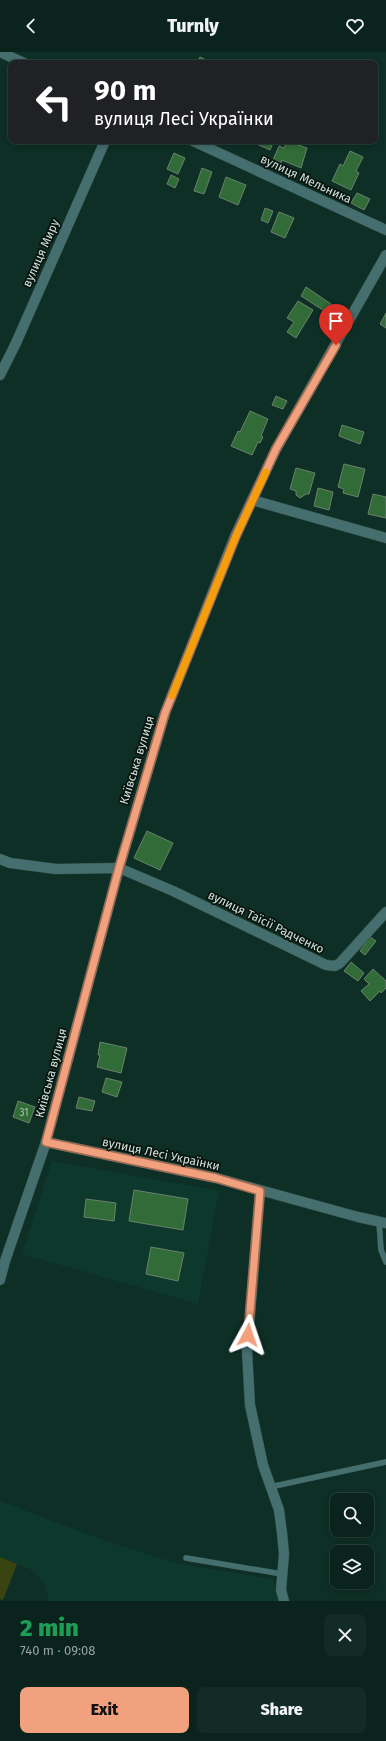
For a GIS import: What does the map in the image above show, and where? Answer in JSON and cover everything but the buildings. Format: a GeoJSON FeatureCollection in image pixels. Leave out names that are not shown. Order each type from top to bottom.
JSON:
{"type":"FeatureCollection","features":[{"type":"Feature","properties":{"kind":"street"},"geometry":{"type":"LineString","coordinates":[[3,54],[17,60]]}},
{"type":"Feature","properties":{"kind":"street","name":"вулиця Миру"},"geometry":{"type":"LineString","coordinates":[[0,375],[16,343],[104,144]]}},
{"type":"Feature","properties":{"kind":"street","name":"вулиця Мельника"},"geometry":{"type":"LineString","coordinates":[[200,144],[386,230]]}},
{"type":"Feature","properties":{"kind":"street","name":"Київська вулиця"},"geometry":{"type":"LineString","coordinates":[[0,1280],[5,1261],[46,1142],[119,868],[165,713],[236,536],[276,449],[386,255]]}},
{"type":"Feature","properties":{"kind":"street"},"geometry":{"type":"LineString","coordinates":[[252,500],[386,538]]}},
{"type":"Feature","properties":{"kind":"street"},"geometry":{"type":"LineString","coordinates":[[0,859],[10,863],[56,869],[119,868]]}},
{"type":"Feature","properties":{"kind":"street","name":"вулиця Таїсії Радченко"},"geometry":{"type":"LineString","coordinates":[[119,868],[173,891],[326,965],[335,966],[340,963],[386,912]]}},
{"type":"Feature","properties":{"kind":"street","name":"вулиця Лесі Українки"},"geometry":{"type":"LineString","coordinates":[[46,1142],[216,1178],[260,1191],[383,1222]]}},
{"type":"Feature","properties":{"kind":"street"},"geometry":{"type":"LineString","coordinates":[[260,1191],[247,1351],[250,1405],[263,1464],[278,1510],[282,1533],[284,1554],[281,1590],[284,1601]]}},
{"type":"Feature","properties":{"kind":"lane"},"geometry":{"type":"LineString","coordinates":[[383,1222],[381,1250],[386,1262]]}},
{"type":"Feature","properties":{"kind":"lane"},"geometry":{"type":"LineString","coordinates":[[270,1487],[386,1462]]}},
{"type":"Feature","properties":{"kind":"lane"},"geometry":{"type":"LineString","coordinates":[[186,1558],[282,1574]]}},
{"type":"Feature","properties":{"kind":"shaded area"},"geometry":{"type":"Polygon","coordinates":[[[52,1161],[219,1191],[198,1304],[22,1254],[52,1161]]]}},
{"type":"Feature","properties":{"kind":"shaded area"},"geometry":{"type":"Polygon","coordinates":[[[0,1501],[103,1540],[175,1563],[273,1579],[278,1601],[49,1601],[45,1584],[32,1570],[0,1557],[0,1501]]]}},
{"type":"Feature","properties":{"kind":"shaded area"},"geometry":{"type":"Polygon","coordinates":[[[0,1557],[17,1564],[3,1600],[0,1599],[0,1557]]]}},
{"type":"Feature","properties":{"kind":"slow traffic"},"geometry":{"type":"LineString","coordinates":[[172,696],[236,536],[266,472]]}},
{"type":"Feature","properties":{"kind":"route"},"geometry":{"type":"LineString","coordinates":[[248,1335],[260,1191],[216,1178],[46,1142],[119,868],[165,713],[236,536],[276,449],[336,345]]}}]}
